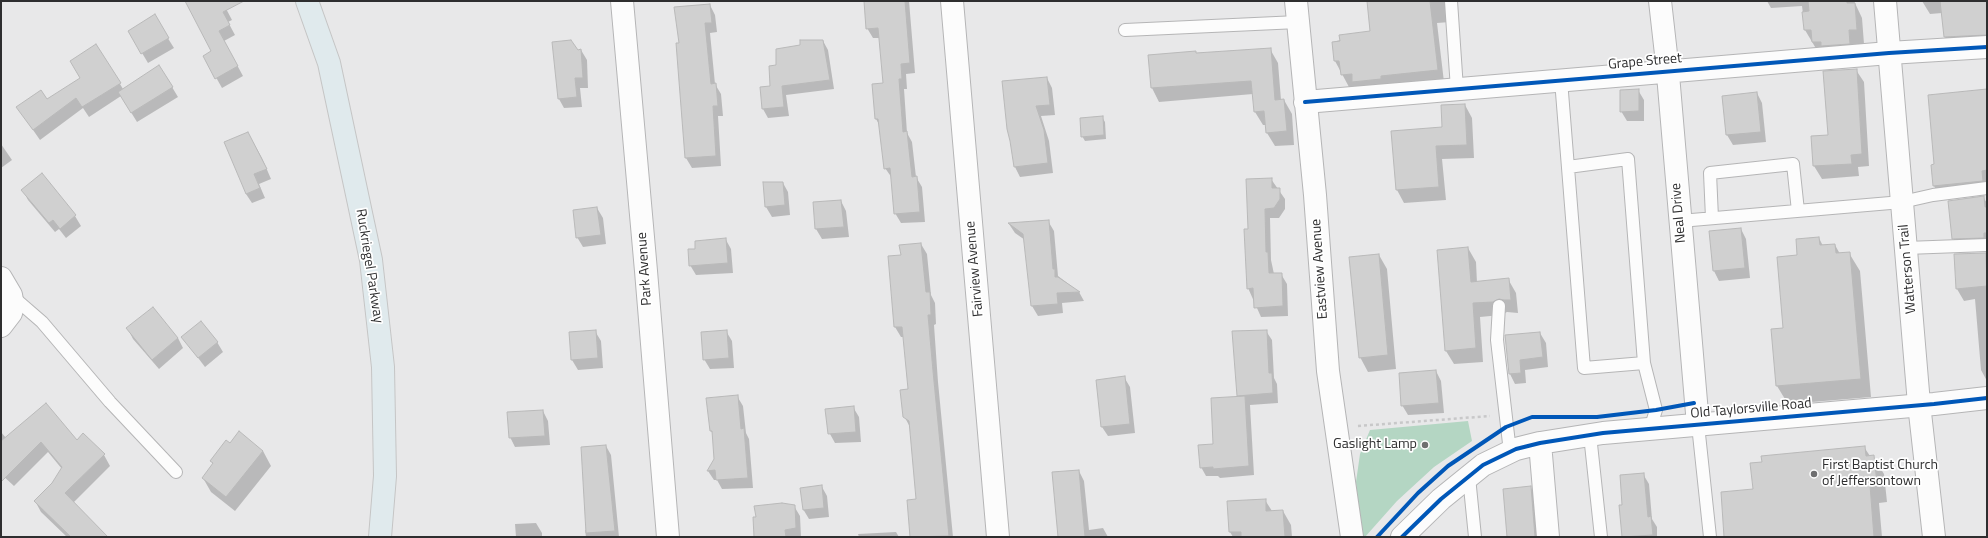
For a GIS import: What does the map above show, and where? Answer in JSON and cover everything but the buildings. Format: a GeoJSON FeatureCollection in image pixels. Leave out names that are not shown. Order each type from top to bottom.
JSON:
{"type":"FeatureCollection","features":[{"type":"Feature","properties":{"kind":"main road","name":"Ruckriegel Parkway"},"geometry":{"type":"LineString","coordinates":[[307,1],[330,63],[371,260],[383,366],[385,476],[380,537]]}},
{"type":"Feature","properties":{"kind":"street","name":"Park Avenue"},"geometry":{"type":"LineString","coordinates":[[622,1],[668,537]]}},
{"type":"Feature","properties":{"kind":"street","name":"Fairview Avenue"},"geometry":{"type":"LineString","coordinates":[[952,1],[998,537]]}},
{"type":"Feature","properties":{"kind":"street","name":"Neal Drive"},"geometry":{"type":"LineString","coordinates":[[1660,1],[1698,425]]}},
{"type":"Feature","properties":{"kind":"street","name":"Watterson Trail"},"geometry":{"type":"LineString","coordinates":[[1885,1],[1919,404],[1934,537]]}},
{"type":"Feature","properties":{"kind":"street","name":"Eastview Avenue"},"geometry":{"type":"LineString","coordinates":[[1297,11],[1315,196],[1328,371],[1335,428],[1352,537]]}},
{"type":"Feature","properties":{"kind":"street","name":"Grape Street"},"geometry":{"type":"LineString","coordinates":[[1305,102],[1889,53],[1987,47]]}},
{"type":"Feature","properties":{"kind":"street"},"geometry":{"type":"LineString","coordinates":[[1,326],[11,313],[13,306],[6,286]]}},
{"type":"Feature","properties":{"kind":"street","name":"Old Taylorsville Road"},"geometry":{"type":"LineString","coordinates":[[1402,537],[1441,499],[1483,465],[1510,452],[1540,443],[1590,435],[1987,398]]}},
{"type":"Feature","properties":{"kind":"street"},"geometry":{"type":"LineString","coordinates":[[1540,443],[1548,537]]}},
{"type":"Feature","properties":{"kind":"lane"},"geometry":{"type":"LineString","coordinates":[[1451,1],[1457,89]]}},
{"type":"Feature","properties":{"kind":"lane"},"geometry":{"type":"LineString","coordinates":[[1125,30],[1297,11]]}},
{"type":"Feature","properties":{"kind":"lane"},"geometry":{"type":"LineString","coordinates":[[1561,80],[1584,368],[1644,363]]}},
{"type":"Feature","properties":{"kind":"lane"},"geometry":{"type":"LineString","coordinates":[[1568,167],[1628,159],[1644,363],[1656,410],[1650,429]]}},
{"type":"Feature","properties":{"kind":"lane"},"geometry":{"type":"LineString","coordinates":[[1712,218],[1710,173],[1793,164],[1798,211]]}},
{"type":"Feature","properties":{"kind":"lane"},"geometry":{"type":"LineString","coordinates":[[1680,220],[1902,202],[1933,195],[1987,188]]}},
{"type":"Feature","properties":{"kind":"lane"},"geometry":{"type":"LineString","coordinates":[[1906,248],[1987,245]]}},
{"type":"Feature","properties":{"kind":"lane"},"geometry":{"type":"LineString","coordinates":[[6,286],[42,322],[110,402],[176,472]]}},
{"type":"Feature","properties":{"kind":"lane"},"geometry":{"type":"LineString","coordinates":[[1499,306],[1497,340],[1510,452]]}},
{"type":"Feature","properties":{"kind":"lane"},"geometry":{"type":"LineString","coordinates":[[1698,425],[1710,537]]}},
{"type":"Feature","properties":{"kind":"lane"},"geometry":{"type":"LineString","coordinates":[[1590,435],[1600,537]]}},
{"type":"Feature","properties":{"kind":"lane"},"geometry":{"type":"LineString","coordinates":[[1469,477],[1475,537]]}},
{"type":"Feature","properties":{"kind":"path"},"geometry":{"type":"LineString","coordinates":[[1335,428],[1505,415]]}},
{"type":"Feature","properties":{"kind":"green space"},"geometry":{"type":"Polygon","coordinates":[[[1468,421],[1472,441],[1434,467],[1397,501],[1365,537],[1362,537],[1356,482],[1360,454],[1370,430],[1468,421]]]}},
{"type":"Feature","properties":{"kind":"cycle path"},"geometry":{"type":"LineString","coordinates":[[1305,102],[1889,53],[1987,47]]}},
{"type":"Feature","properties":{"kind":"cycle path"},"geometry":{"type":"LineString","coordinates":[[1402,537],[1441,499],[1483,465],[1516,449],[1540,443],[1603,433],[1987,398]]}},
{"type":"Feature","properties":{"kind":"cycle path"},"geometry":{"type":"LineString","coordinates":[[1377,537],[1418,493],[1448,466],[1506,427],[1532,417],[1597,417],[1656,410],[1694,403]]}},
{"type":"Feature","properties":{"kind":"place","name":"Gaslight Lamp"},"geometry":{"type":"Point","coordinates":[1425,445]}},
{"type":"Feature","properties":{"kind":"place","name":"First Baptist Church of Jeffersontown"},"geometry":{"type":"Point","coordinates":[1814,474]}}]}
